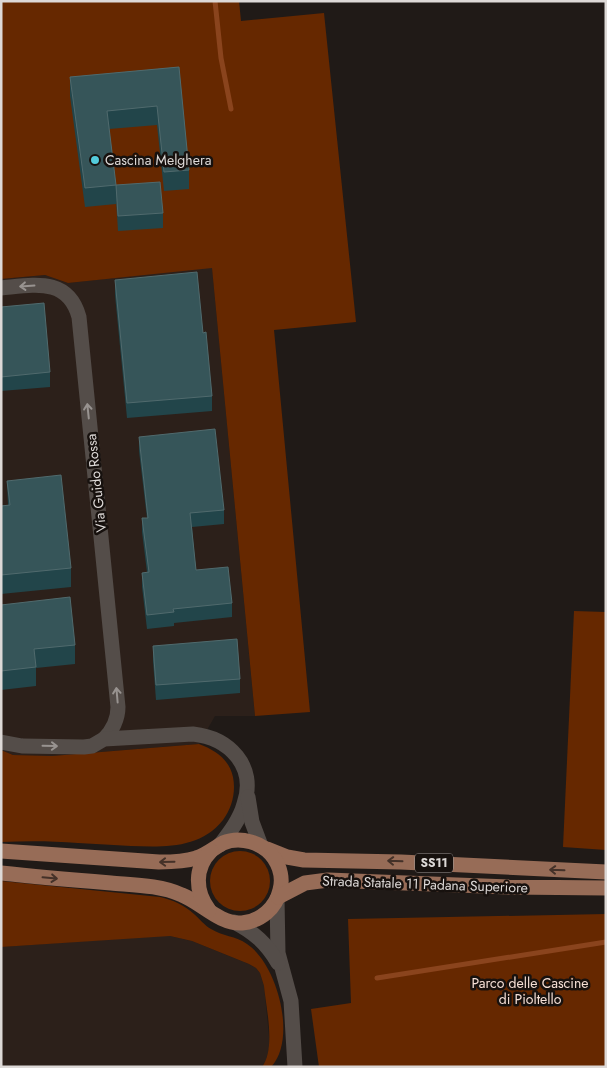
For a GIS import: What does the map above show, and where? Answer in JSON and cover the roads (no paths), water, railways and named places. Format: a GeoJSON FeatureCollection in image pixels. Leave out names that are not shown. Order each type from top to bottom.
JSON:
{"type":"FeatureCollection","features":[{"type":"Feature","properties":{"kind":"main road","name":"Strada Statale 11 Padana Superiore"},"geometry":{"type":"LineString","coordinates":[[1,851],[167,862],[196,858],[216,847],[238,840],[252,842],[287,857],[304,860],[401,862],[606,872]]}},
{"type":"Feature","properties":{"kind":"main road"},"geometry":{"type":"LineString","coordinates":[[210,911],[200,893],[198,880],[201,866],[216,847]]}},
{"type":"Feature","properties":{"kind":"main road"},"geometry":{"type":"LineString","coordinates":[[262,847],[273,858],[280,870],[281,883],[278,898]]}},
{"type":"Feature","properties":{"kind":"main road"},"geometry":{"type":"LineString","coordinates":[[1,874],[157,888],[181,894],[221,919],[234,922]]}},
{"type":"Feature","properties":{"kind":"main road","name":"Strada Statale 11 Padana Superiore"},"geometry":{"type":"LineString","coordinates":[[234,922],[248,922],[261,917],[278,898],[305,883],[328,880],[538,888],[606,888]]}},
{"type":"Feature","properties":{"kind":"street","name":"Via Guido Rossa"},"geometry":{"type":"LineString","coordinates":[[1,288],[31,285],[53,287],[64,292],[72,300],[79,317],[118,711],[113,727],[104,739]]}},
{"type":"Feature","properties":{"kind":"street"},"geometry":{"type":"LineString","coordinates":[[1,742],[22,746],[84,747],[92,746],[104,739],[193,734],[206,735],[231,748],[239,758],[246,776],[252,822],[262,847]]}},
{"type":"Feature","properties":{"kind":"street"},"geometry":{"type":"LineString","coordinates":[[216,847],[240,815],[247,793]]}},
{"type":"Feature","properties":{"kind":"street"},"geometry":{"type":"LineString","coordinates":[[278,898],[277,945],[291,1001],[295,1067]]}},
{"type":"Feature","properties":{"kind":"street"},"geometry":{"type":"LineString","coordinates":[[234,922],[249,930],[265,944],[283,973]]}},
{"type":"Feature","properties":{"kind":"street"},"geometry":{"type":"LineString","coordinates":[[286,1067],[291,1055],[294,1031]]}},
{"type":"Feature","properties":{"kind":"waterway"},"geometry":{"type":"LineString","coordinates":[[215,1],[221,58],[231,109]]}},
{"type":"Feature","properties":{"kind":"waterway"},"geometry":{"type":"LineString","coordinates":[[377,978],[606,942]]}},
{"type":"Feature","properties":{"kind":"place","name":"Cascina Melghera"},"geometry":{"type":"Point","coordinates":[95,160]}},
{"type":"Feature","properties":{"kind":"park label","name":"Parco delle Cascine di Pioltello"},"geometry":{"type":"Point","coordinates":[530,992]}}]}
